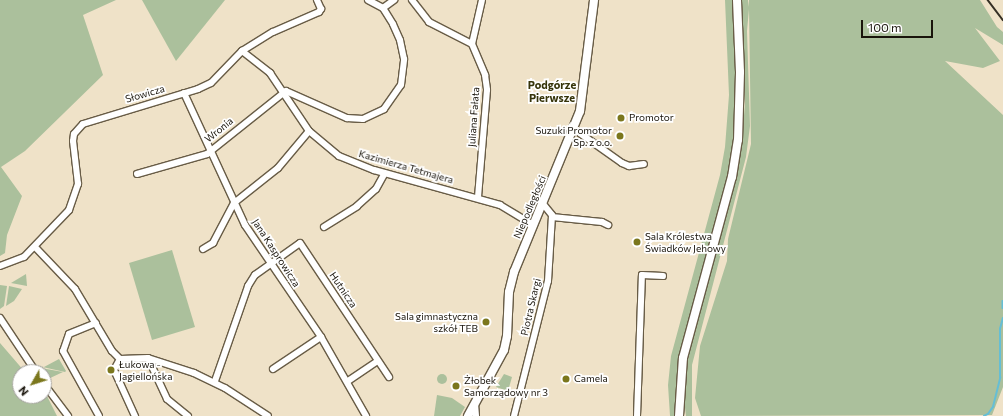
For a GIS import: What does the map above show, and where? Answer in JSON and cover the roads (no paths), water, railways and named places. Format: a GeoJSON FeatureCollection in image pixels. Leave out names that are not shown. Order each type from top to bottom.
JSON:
{"type":"FeatureCollection","features":[{"type":"Feature","properties":{"kind":"main road","name":"Niepodległości"},"geometry":{"type":"LineString","coordinates":[[471,416],[475,404],[504,350],[507,336],[509,292],[514,272],[574,129],[584,94],[594,0]]}},
{"type":"Feature","properties":{"kind":"main road"},"geometry":{"type":"LineString","coordinates":[[679,416],[683,358],[732,177],[738,140],[740,72],[737,0]]}},
{"type":"Feature","properties":{"kind":"main road"},"geometry":{"type":"LineString","coordinates":[[680,398],[682,416]]}},
{"type":"Feature","properties":{"kind":"street","name":"Słowicza"},"geometry":{"type":"LineString","coordinates":[[0,266],[24,257],[69,210],[78,184],[73,141],[79,127],[89,120],[184,93],[211,83],[242,51],[273,32],[319,12],[321,9],[317,0]]}},
{"type":"Feature","properties":{"kind":"street"},"geometry":{"type":"LineString","coordinates":[[284,92],[294,93],[347,118],[371,118],[384,109],[401,85],[404,59],[397,33],[383,8],[368,0]]}},
{"type":"Feature","properties":{"kind":"street"},"geometry":{"type":"LineString","coordinates":[[383,8],[394,0]]}},
{"type":"Feature","properties":{"kind":"street"},"geometry":{"type":"LineString","coordinates":[[412,0],[429,22],[472,44],[482,0]]}},
{"type":"Feature","properties":{"kind":"street","name":"Juliana Fałata"},"geometry":{"type":"LineString","coordinates":[[472,44],[485,75],[487,90],[478,198]]}},
{"type":"Feature","properties":{"kind":"street","name":"Kazimierza Tetmajera"},"geometry":{"type":"LineString","coordinates":[[242,51],[270,73],[309,131],[339,156],[385,173],[500,205],[533,225]]}},
{"type":"Feature","properties":{"kind":"street","name":"Wronia"},"geometry":{"type":"LineString","coordinates":[[137,174],[207,154],[210,149],[284,92]]}},
{"type":"Feature","properties":{"kind":"street","name":"Jana Kasprowicza"},"geometry":{"type":"LineString","coordinates":[[184,93],[234,203],[270,263],[321,337],[348,381],[366,416]]}},
{"type":"Feature","properties":{"kind":"street"},"geometry":{"type":"LineString","coordinates":[[574,129],[622,163],[629,166],[644,164]]}},
{"type":"Feature","properties":{"kind":"street"},"geometry":{"type":"LineString","coordinates":[[203,249],[213,243],[234,203],[278,168],[309,131]]}},
{"type":"Feature","properties":{"kind":"street"},"geometry":{"type":"LineString","coordinates":[[324,227],[356,206],[376,189],[385,173]]}},
{"type":"Feature","properties":{"kind":"street"},"geometry":{"type":"LineString","coordinates":[[543,204],[550,210],[552,217],[602,222],[608,225]]}},
{"type":"Feature","properties":{"kind":"street","name":"Piotra Skargi"},"geometry":{"type":"LineString","coordinates":[[514,416],[548,281],[552,217]]}},
{"type":"Feature","properties":{"kind":"street","name":"Hutnicza"},"geometry":{"type":"LineString","coordinates":[[270,263],[300,243],[389,377]]}},
{"type":"Feature","properties":{"kind":"street"},"geometry":{"type":"LineString","coordinates":[[34,247],[75,290],[112,352],[120,359],[148,358],[215,382],[268,416]]}},
{"type":"Feature","properties":{"kind":"street"},"geometry":{"type":"LineString","coordinates":[[215,382],[243,295],[255,275],[270,263]]}},
{"type":"Feature","properties":{"kind":"street"},"geometry":{"type":"LineString","coordinates":[[637,416],[642,275],[663,276]]}},
{"type":"Feature","properties":{"kind":"street"},"geometry":{"type":"LineString","coordinates":[[0,318],[17,347],[30,364]]}},
{"type":"Feature","properties":{"kind":"street"},"geometry":{"type":"LineString","coordinates":[[96,323],[69,334],[63,351],[99,416]]}},
{"type":"Feature","properties":{"kind":"street"},"geometry":{"type":"LineString","coordinates":[[273,369],[321,337]]}},
{"type":"Feature","properties":{"kind":"street"},"geometry":{"type":"LineString","coordinates":[[148,358],[167,399],[188,416]]}},
{"type":"Feature","properties":{"kind":"street"},"geometry":{"type":"LineString","coordinates":[[120,359],[114,370],[135,416]]}},
{"type":"Feature","properties":{"kind":"street"},"geometry":{"type":"LineString","coordinates":[[348,381],[378,361]]}},
{"type":"Feature","properties":{"kind":"street"},"geometry":{"type":"LineString","coordinates":[[52,395],[68,416]]}},
{"type":"Feature","properties":{"kind":"waterway"},"geometry":{"type":"LineString","coordinates":[[1003,301],[1003,308]]}},
{"type":"Feature","properties":{"kind":"waterway"},"geometry":{"type":"LineString","coordinates":[[984,416],[988,414],[993,407],[1000,378],[1000,329],[1003,318]]}},
{"type":"Feature","properties":{"kind":"railway"},"geometry":{"type":"LineString","coordinates":[[988,0],[1003,20]]}},
{"type":"Feature","properties":{"kind":"place","name":"Promotor"},"geometry":{"type":"Point","coordinates":[621,118]}},
{"type":"Feature","properties":{"kind":"place","name":"Suzuki Promotor Sp. z o.o."},"geometry":{"type":"Point","coordinates":[620,136]}},
{"type":"Feature","properties":{"kind":"place","name":"Sala Królestwa Świadków Jehowy"},"geometry":{"type":"Point","coordinates":[637,242]}},
{"type":"Feature","properties":{"kind":"place","name":"Sala gimnastyczna szkół TEB"},"geometry":{"type":"Point","coordinates":[486,322]}},
{"type":"Feature","properties":{"kind":"place","name":"Łukowa - Jagiellońska"},"geometry":{"type":"Point","coordinates":[111,370]}},
{"type":"Feature","properties":{"kind":"place","name":"Camela"},"geometry":{"type":"Point","coordinates":[566,379]}},
{"type":"Feature","properties":{"kind":"place","name":"Żłobek Samorządowy nr 3"},"geometry":{"type":"Point","coordinates":[456,386]}},
{"type":"Feature","properties":{"kind":"district","name":"Podgórze Pierwsze"},"geometry":{"type":"Point","coordinates":[552,92]}}]}
